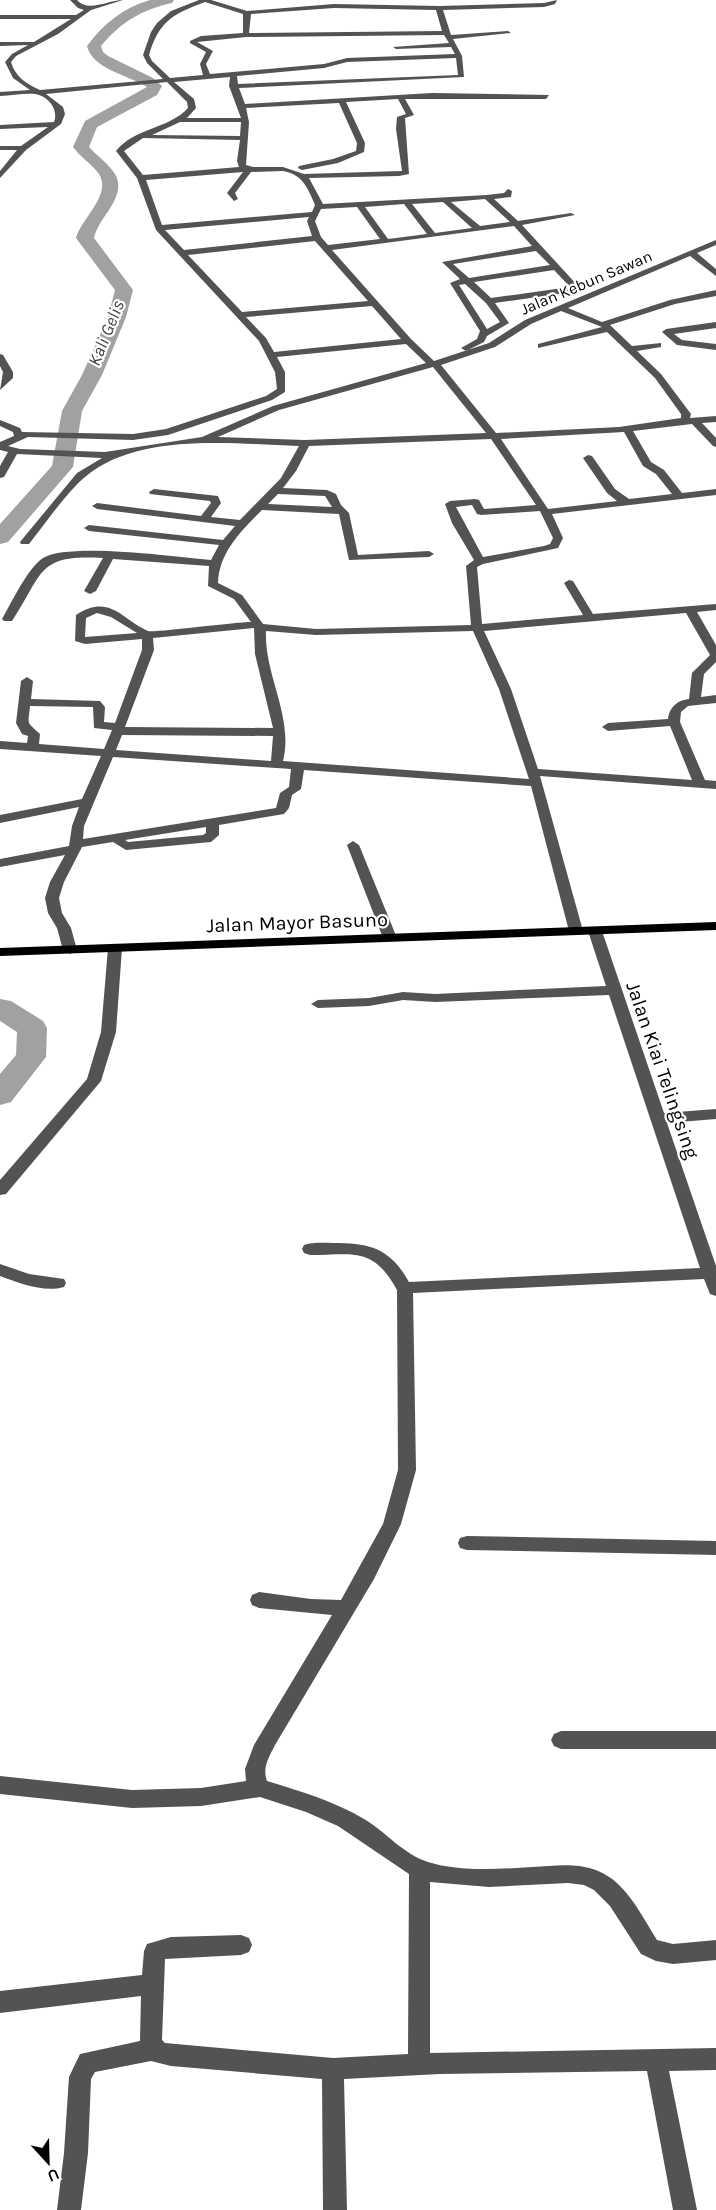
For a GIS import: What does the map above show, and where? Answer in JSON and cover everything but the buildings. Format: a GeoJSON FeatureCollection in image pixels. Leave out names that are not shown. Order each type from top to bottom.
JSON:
{"type":"FeatureCollection","features":[{"type":"Feature","properties":{"kind":"main road","name":"Jalan Mayor Basuno"},"geometry":{"type":"LineString","coordinates":[[6,952],[716,926]]}},
{"type":"Feature","properties":{"kind":"street"},"geometry":{"type":"LineString","coordinates":[[73,0],[80,7],[89,9]]}},
{"type":"Feature","properties":{"kind":"street"},"geometry":{"type":"LineString","coordinates":[[2,172],[23,148],[57,124],[62,114],[59,107],[39,92],[21,83],[4,67],[10,58],[56,33],[89,9],[120,0]]}},
{"type":"Feature","properties":{"kind":"street"},"geometry":{"type":"LineString","coordinates":[[0,433],[132,437],[183,429],[278,394],[283,386],[273,355],[259,336],[159,228],[141,178],[120,151],[123,146],[190,112],[192,105],[149,62],[147,51],[166,16],[205,0],[248,13],[334,6],[439,8],[483,3],[548,4],[554,0]]}},
{"type":"Feature","properties":{"kind":"street"},"geometry":{"type":"LineString","coordinates":[[334,6],[343,0]]}},
{"type":"Feature","properties":{"kind":"street"},"geometry":{"type":"LineString","coordinates":[[398,33],[396,21],[408,8]]}},
{"type":"Feature","properties":{"kind":"street"},"geometry":{"type":"LineString","coordinates":[[233,86],[462,76],[459,56],[443,26],[439,8]]}},
{"type":"Feature","properties":{"kind":"street"},"geometry":{"type":"LineString","coordinates":[[303,9],[309,15]]}},
{"type":"Feature","properties":{"kind":"street"},"geometry":{"type":"LineString","coordinates":[[246,34],[246,14],[248,13]]}},
{"type":"Feature","properties":{"kind":"street"},"geometry":{"type":"LineString","coordinates":[[0,17],[77,17]]}},
{"type":"Feature","properties":{"kind":"street"},"geometry":{"type":"LineString","coordinates":[[207,76],[203,64],[210,51],[192,42],[201,38],[246,34],[398,33],[451,38]]}},
{"type":"Feature","properties":{"kind":"street"},"geometry":{"type":"LineString","coordinates":[[396,47],[451,38],[508,33]]}},
{"type":"Feature","properties":{"kind":"street"},"geometry":{"type":"LineString","coordinates":[[0,44],[35,43]]}},
{"type":"Feature","properties":{"kind":"street"},"geometry":{"type":"LineString","coordinates":[[0,94],[233,75],[331,65],[347,60],[459,56]]}},
{"type":"Feature","properties":{"kind":"street"},"geometry":{"type":"LineString","coordinates":[[141,178],[248,169],[290,169],[321,165],[360,152],[361,143],[331,65]]}},
{"type":"Feature","properties":{"kind":"street"},"geometry":{"type":"LineString","coordinates":[[233,75],[233,86],[243,106],[245,120],[241,161],[248,169]]}},
{"type":"Feature","properties":{"kind":"street"},"geometry":{"type":"LineString","coordinates":[[425,79],[434,95]]}},
{"type":"Feature","properties":{"kind":"street"},"geometry":{"type":"LineString","coordinates":[[243,106],[324,103],[343,99],[400,96],[522,95],[546,97]]}},
{"type":"Feature","properties":{"kind":"street"},"geometry":{"type":"LineString","coordinates":[[516,108],[522,95]]}},
{"type":"Feature","properties":{"kind":"street"},"geometry":{"type":"LineString","coordinates":[[290,169],[304,176],[406,172],[400,129],[401,117],[410,115],[400,96]]}},
{"type":"Feature","properties":{"kind":"street"},"geometry":{"type":"LineString","coordinates":[[178,120],[245,120]]}},
{"type":"Feature","properties":{"kind":"street"},"geometry":{"type":"LineString","coordinates":[[0,127],[57,124]]}},
{"type":"Feature","properties":{"kind":"street"},"geometry":{"type":"LineString","coordinates":[[142,137],[242,138]]}},
{"type":"Feature","properties":{"kind":"street"},"geometry":{"type":"LineString","coordinates":[[0,148],[23,148]]}},
{"type":"Feature","properties":{"kind":"street"},"geometry":{"type":"LineString","coordinates":[[234,199],[231,193],[248,169]]}},
{"type":"Feature","properties":{"kind":"street"},"geometry":{"type":"LineString","coordinates":[[304,176],[316,211],[311,225],[317,238],[408,341],[430,362],[493,436],[545,510],[558,538],[554,546],[547,549],[480,561],[471,566],[477,628],[504,689],[534,778],[554,843],[576,931]]}},
{"type":"Feature","properties":{"kind":"street"},"geometry":{"type":"LineString","coordinates":[[159,228],[360,205],[508,195],[508,191]]}},
{"type":"Feature","properties":{"kind":"street"},"geometry":{"type":"LineString","coordinates":[[487,197],[516,224],[576,289],[489,301]]}},
{"type":"Feature","properties":{"kind":"street"},"geometry":{"type":"LineString","coordinates":[[445,200],[477,228]]}},
{"type":"Feature","properties":{"kind":"street"},"geometry":{"type":"LineString","coordinates":[[406,202],[433,236]]}},
{"type":"Feature","properties":{"kind":"street"},"geometry":{"type":"LineString","coordinates":[[360,205],[386,242]]}},
{"type":"Feature","properties":{"kind":"street"},"geometry":{"type":"LineString","coordinates":[[326,248],[433,236],[572,215]]}},
{"type":"Feature","properties":{"kind":"street"},"geometry":{"type":"LineString","coordinates":[[181,254],[317,238]]}},
{"type":"Feature","properties":{"kind":"street"},"geometry":{"type":"LineString","coordinates":[[211,239],[218,249]]}},
{"type":"Feature","properties":{"kind":"street","name":"Jalan Kebun Sawan"},"geometry":{"type":"LineString","coordinates":[[430,362],[484,349],[555,307],[716,242]]}},
{"type":"Feature","properties":{"kind":"street"},"geometry":{"type":"LineString","coordinates":[[203,440],[276,408],[466,349],[481,340],[484,334],[505,323],[489,301],[446,261],[537,248]]}},
{"type":"Feature","properties":{"kind":"street"},"geometry":{"type":"LineString","coordinates":[[691,252],[716,273]]}},
{"type":"Feature","properties":{"kind":"street"},"geometry":{"type":"LineString","coordinates":[[484,334],[479,321],[453,284],[554,267]]}},
{"type":"Feature","properties":{"kind":"street"},"geometry":{"type":"LineString","coordinates":[[541,346],[605,327],[661,306],[716,293]]}},
{"type":"Feature","properties":{"kind":"street"},"geometry":{"type":"LineString","coordinates":[[535,294],[555,307],[605,327],[668,388],[690,420],[716,444]]}},
{"type":"Feature","properties":{"kind":"street"},"geometry":{"type":"LineString","coordinates":[[238,315],[375,303]]}},
{"type":"Feature","properties":{"kind":"street"},"geometry":{"type":"LineString","coordinates":[[716,324],[666,332],[680,342],[694,342],[704,348],[716,347]]}},
{"type":"Feature","properties":{"kind":"street"},"geometry":{"type":"LineString","coordinates":[[273,355],[408,341]]}},
{"type":"Feature","properties":{"kind":"street"},"geometry":{"type":"LineString","coordinates":[[630,350],[658,345]]}},
{"type":"Feature","properties":{"kind":"street"},"geometry":{"type":"LineString","coordinates":[[0,357],[8,372],[8,378],[0,387]]}},
{"type":"Feature","properties":{"kind":"street"},"geometry":{"type":"LineString","coordinates":[[0,446],[14,451],[109,455],[152,446],[203,440],[305,443],[493,436],[627,429],[690,420],[716,419]]}},
{"type":"Feature","properties":{"kind":"street"},"geometry":{"type":"LineString","coordinates":[[0,423],[25,434]]}},
{"type":"Feature","properties":{"kind":"street"},"geometry":{"type":"LineString","coordinates":[[627,429],[647,464],[660,472],[679,496]]}},
{"type":"Feature","properties":{"kind":"street"},"geometry":{"type":"LineString","coordinates":[[0,446],[25,434]]}},
{"type":"Feature","properties":{"kind":"street"},"geometry":{"type":"LineString","coordinates":[[129,452],[132,437]]}},
{"type":"Feature","properties":{"kind":"street"},"geometry":{"type":"LineString","coordinates":[[276,764],[279,752],[278,711],[258,642],[258,626],[238,597],[212,584],[215,563],[226,543],[286,478],[305,443]]}},
{"type":"Feature","properties":{"kind":"street"},"geometry":{"type":"LineString","coordinates":[[0,475],[14,451]]}},
{"type":"Feature","properties":{"kind":"street"},"geometry":{"type":"LineString","coordinates":[[25,542],[81,475],[109,455]]}},
{"type":"Feature","properties":{"kind":"street"},"geometry":{"type":"LineString","coordinates":[[588,458],[612,491],[626,502]]}},
{"type":"Feature","properties":{"kind":"street"},"geometry":{"type":"LineString","coordinates":[[275,491],[327,493],[332,496],[336,506],[342,511],[353,558],[429,554]]}},
{"type":"Feature","properties":{"kind":"street"},"geometry":{"type":"LineString","coordinates":[[154,492],[214,498],[216,503],[205,518]]}},
{"type":"Feature","properties":{"kind":"street"},"geometry":{"type":"LineString","coordinates":[[467,513],[545,510],[716,492]]}},
{"type":"Feature","properties":{"kind":"street"},"geometry":{"type":"LineString","coordinates":[[480,561],[462,528],[451,514],[449,505],[474,499],[481,512]]}},
{"type":"Feature","properties":{"kind":"street"},"geometry":{"type":"LineString","coordinates":[[97,506],[244,524]]}},
{"type":"Feature","properties":{"kind":"street"},"geometry":{"type":"LineString","coordinates":[[261,507],[342,511]]}},
{"type":"Feature","properties":{"kind":"street"},"geometry":{"type":"LineString","coordinates":[[89,528],[226,543]]}},
{"type":"Feature","properties":{"kind":"street"},"geometry":{"type":"LineString","coordinates":[[8,619],[35,573],[46,561],[69,554],[215,563]]}},
{"type":"Feature","properties":{"kind":"street"},"geometry":{"type":"LineString","coordinates":[[90,591],[109,557]]}},
{"type":"Feature","properties":{"kind":"street"},"geometry":{"type":"LineString","coordinates":[[569,583],[590,618]]}},
{"type":"Feature","properties":{"kind":"street"},"geometry":{"type":"LineString","coordinates":[[147,635],[112,613],[98,610],[87,612],[80,617],[79,639],[81,641],[147,635],[194,629],[258,626],[316,632],[477,628],[716,607]]}},
{"type":"Feature","properties":{"kind":"street"},"geometry":{"type":"LineString","coordinates":[[690,610],[716,655],[698,673],[695,701]]}},
{"type":"Feature","properties":{"kind":"street"},"geometry":{"type":"LineString","coordinates":[[70,950],[52,898],[57,882],[76,847],[78,826],[119,729],[148,650],[147,635]]}},
{"type":"Feature","properties":{"kind":"street"},"geometry":{"type":"LineString","coordinates":[[27,681],[22,725],[26,731],[34,734],[32,748]]}},
{"type":"Feature","properties":{"kind":"street"},"geometry":{"type":"LineString","coordinates":[[700,784],[674,722],[677,707],[695,701],[716,699]]}},
{"type":"Feature","properties":{"kind":"street"},"geometry":{"type":"LineString","coordinates":[[24,702],[96,704],[99,707],[98,725],[119,729],[279,732]]}},
{"type":"Feature","properties":{"kind":"street"},"geometry":{"type":"LineString","coordinates":[[608,727],[674,722]]}},
{"type":"Feature","properties":{"kind":"street"},"geometry":{"type":"LineString","coordinates":[[0,745],[276,764],[716,785]]}},
{"type":"Feature","properties":{"kind":"street"},"geometry":{"type":"LineString","coordinates":[[0,863],[117,836],[119,842],[126,846],[206,839],[213,836],[212,823],[281,810],[285,793],[295,789],[298,765]]}},
{"type":"Feature","properties":{"kind":"street"},"geometry":{"type":"LineString","coordinates":[[0,819],[87,802]]}},
{"type":"Feature","properties":{"kind":"street"},"geometry":{"type":"LineString","coordinates":[[353,845],[390,938]]}},
{"type":"Feature","properties":{"kind":"street","name":"Jalan Kiai Telingsing"},"geometry":{"type":"LineString","coordinates":[[594,931],[713,1282]]}},
{"type":"Feature","properties":{"kind":"street"},"geometry":{"type":"LineString","coordinates":[[0,1190],[94,1081],[102,1064],[110,1033],[115,948]]}},
{"type":"Feature","properties":{"kind":"street"},"geometry":{"type":"LineString","coordinates":[[318,1004],[369,1002],[403,996],[435,998],[615,990]]}},
{"type":"Feature","properties":{"kind":"street"},"geometry":{"type":"LineString","coordinates":[[658,1119],[716,1114]]}},
{"type":"Feature","properties":{"kind":"street"},"geometry":{"type":"LineString","coordinates":[[310,1249],[361,1251],[381,1257],[393,1269],[405,1290]]}},
{"type":"Feature","properties":{"kind":"street"},"geometry":{"type":"LineString","coordinates":[[4,1276],[58,1283]]}},
{"type":"Feature","properties":{"kind":"street"},"geometry":{"type":"LineString","coordinates":[[260,1788],[253,1773],[256,1763],[392,1524],[407,1470],[403,1293],[405,1290],[410,1287],[713,1282]]}},
{"type":"Feature","properties":{"kind":"street"},"geometry":{"type":"LineString","coordinates":[[467,1543],[716,1548]]}},
{"type":"Feature","properties":{"kind":"street"},"geometry":{"type":"LineString","coordinates":[[259,1600],[311,1607],[346,1608]]}},
{"type":"Feature","properties":{"kind":"street"},"geometry":{"type":"LineString","coordinates":[[561,1740],[716,1740]]}},
{"type":"Feature","properties":{"kind":"street"},"geometry":{"type":"LineString","coordinates":[[0,1785],[132,1799],[201,1797],[260,1788],[322,1807],[359,1827],[404,1861],[427,1872],[459,1876],[524,1877],[573,1874],[591,1877],[607,1886],[655,1952],[665,1954],[716,1950]]}},
{"type":"Feature","properties":{"kind":"street"},"geometry":{"type":"LineString","coordinates":[[419,1868],[419,2063]]}},
{"type":"Feature","properties":{"kind":"street"},"geometry":{"type":"LineString","coordinates":[[154,2049],[151,2044],[155,1951],[171,1947],[241,1945]]}},
{"type":"Feature","properties":{"kind":"street"},"geometry":{"type":"LineString","coordinates":[[0,2002],[152,1984]]}},
{"type":"Feature","properties":{"kind":"street"},"geometry":{"type":"LineString","coordinates":[[69,2210],[76,2153],[80,2078],[88,2062],[154,2049],[171,2055],[333,2069],[419,2063],[716,2059]]}},
{"type":"Feature","properties":{"kind":"street"},"geometry":{"type":"LineString","coordinates":[[656,2060],[685,2210]]}},
{"type":"Feature","properties":{"kind":"street"},"geometry":{"type":"LineString","coordinates":[[333,2069],[335,2210]]}},
{"type":"Feature","properties":{"kind":"waterway","name":"Kali Gelis"},"geometry":{"type":"LineString","coordinates":[[0,537],[62,467],[72,411],[92,375],[117,317],[124,290],[85,238],[90,224],[105,203],[110,187],[107,174],[81,147],[90,124],[152,92],[155,86],[103,59],[96,54],[94,46],[118,20],[143,6],[167,0]]}},
{"type":"Feature","properties":{"kind":"waterway","name":"Kali Gelis"},"geometry":{"type":"LineString","coordinates":[[0,1008],[32,1028],[31,1057],[0,1095]]}}]}
